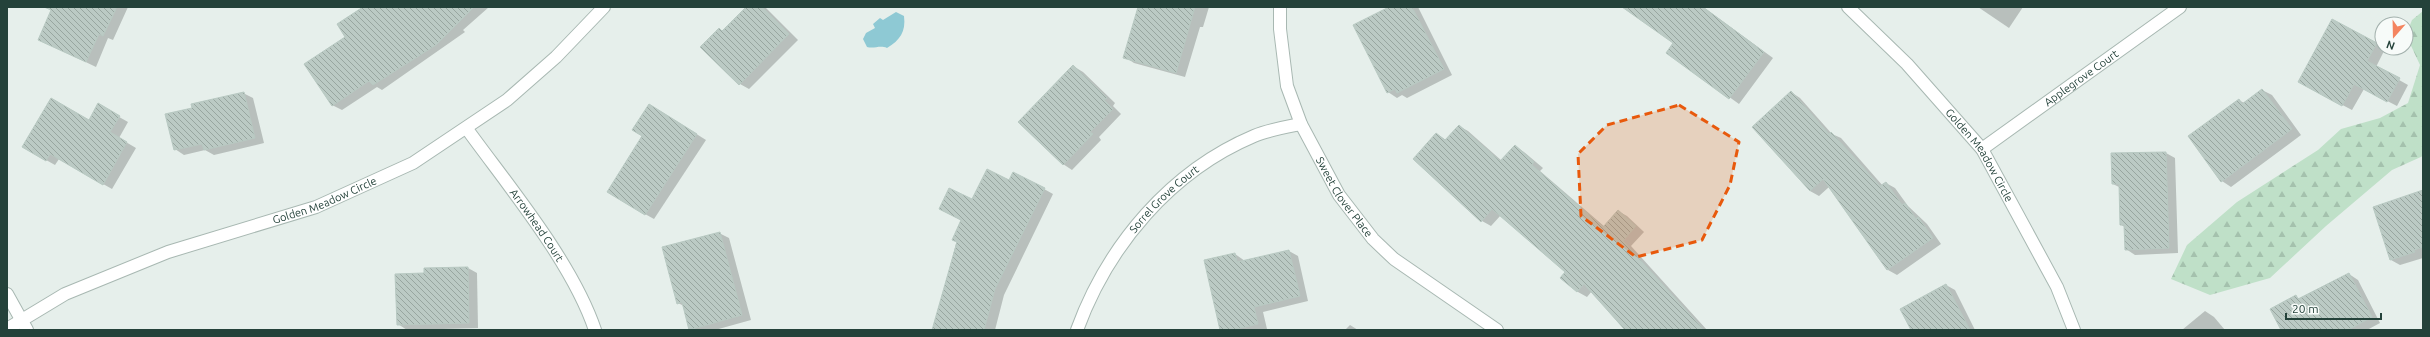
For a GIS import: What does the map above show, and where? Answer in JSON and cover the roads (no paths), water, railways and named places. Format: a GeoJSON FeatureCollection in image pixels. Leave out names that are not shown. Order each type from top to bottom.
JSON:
{"type":"FeatureCollection","features":[{"type":"Feature","properties":{"kind":"street","name":"Golden Meadow Circle"},"geometry":{"type":"LineString","coordinates":[[7,329],[24,324],[66,294],[168,252],[316,207],[361,188],[413,163],[467,129],[508,100],[556,57],[604,7]]}},
{"type":"Feature","properties":{"kind":"street","name":"Sweet Clover Place"},"geometry":{"type":"LineString","coordinates":[[1280,7],[1280,29],[1287,86],[1301,124],[1339,195],[1373,239],[1394,259],[1423,281],[1497,330]]}},
{"type":"Feature","properties":{"kind":"street","name":"Golden Meadow Circle"},"geometry":{"type":"LineString","coordinates":[[1848,7],[1907,64],[1982,149],[2057,286],[2074,330]]}},
{"type":"Feature","properties":{"kind":"street","name":"Applegrove Court"},"geometry":{"type":"LineString","coordinates":[[1982,149],[2180,7]]}},
{"type":"Feature","properties":{"kind":"street","name":"Sorrel Grove Court"},"geometry":{"type":"LineString","coordinates":[[1077,330],[1092,295],[1114,256],[1142,219],[1170,188],[1199,166],[1227,149],[1256,135],[1301,124]]}},
{"type":"Feature","properties":{"kind":"street","name":"Arrowhead Court"},"geometry":{"type":"LineString","coordinates":[[467,129],[536,224],[561,264],[595,330]]}},
{"type":"Feature","properties":{"kind":"street"},"geometry":{"type":"LineString","coordinates":[[7,294],[24,324]]}},
{"type":"Feature","properties":{"kind":"water"},"geometry":{"type":"Polygon","coordinates":[[[896,12],[904,16],[904,27],[899,39],[887,48],[867,47],[863,39],[866,33],[875,28],[873,24],[880,18],[883,20],[896,12]]]}}]}
